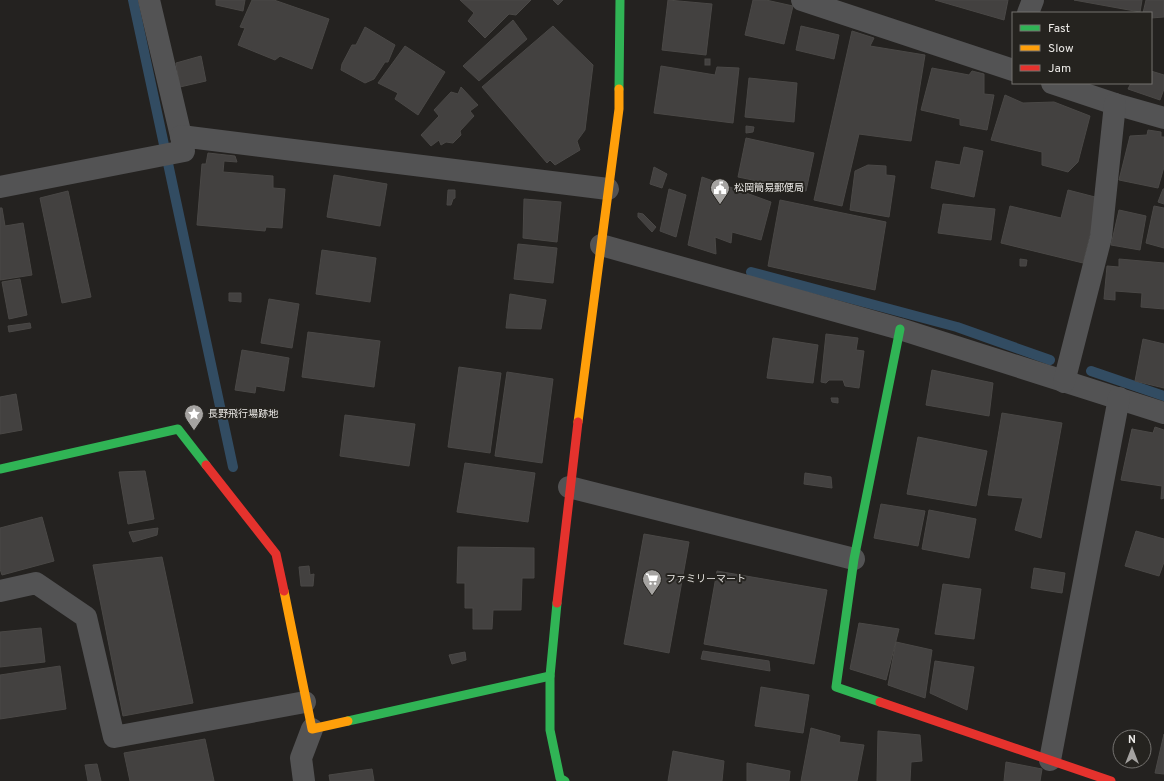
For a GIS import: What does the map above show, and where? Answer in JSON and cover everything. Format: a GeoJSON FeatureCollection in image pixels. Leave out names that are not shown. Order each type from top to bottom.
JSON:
{"type":"FeatureCollection","features":[{"type":"Feature","properties":{"kind":"street"},"geometry":{"type":"LineString","coordinates":[[0,187],[184,151],[149,0]]}},
{"type":"Feature","properties":{"kind":"street"},"geometry":{"type":"LineString","coordinates":[[561,780],[550,730],[550,676],[569,486],[619,109],[620,0]]}},
{"type":"Feature","properties":{"kind":"street"},"geometry":{"type":"LineString","coordinates":[[802,0],[1011,64]]}},
{"type":"Feature","properties":{"kind":"street"},"geometry":{"type":"LineString","coordinates":[[1028,12],[1033,0]]}},
{"type":"Feature","properties":{"kind":"street"},"geometry":{"type":"LineString","coordinates":[[1055,84],[1164,118]]}},
{"type":"Feature","properties":{"kind":"street"},"geometry":{"type":"LineString","coordinates":[[1064,382],[1101,237],[1116,104]]}},
{"type":"Feature","properties":{"kind":"street"},"geometry":{"type":"LineString","coordinates":[[181,136],[608,189]]}},
{"type":"Feature","properties":{"kind":"street"},"geometry":{"type":"LineString","coordinates":[[601,246],[900,329],[1164,413]]}},
{"type":"Feature","properties":{"kind":"street"},"geometry":{"type":"LineString","coordinates":[[900,329],[854,559],[836,687],[1111,781]]}},
{"type":"Feature","properties":{"kind":"street"},"geometry":{"type":"LineString","coordinates":[[1050,760],[1119,398]]}},
{"type":"Feature","properties":{"kind":"street"},"geometry":{"type":"LineString","coordinates":[[0,469],[178,429],[276,554],[305,702],[312,729],[301,758],[304,781]]}},
{"type":"Feature","properties":{"kind":"street"},"geometry":{"type":"LineString","coordinates":[[569,486],[854,559]]}},
{"type":"Feature","properties":{"kind":"street"},"geometry":{"type":"LineString","coordinates":[[0,591],[36,583],[86,617],[114,738],[305,702]]}},
{"type":"Feature","properties":{"kind":"street"},"geometry":{"type":"LineString","coordinates":[[312,729],[550,676]]}},
{"type":"Feature","properties":{"kind":"building"},"geometry":{"type":"Polygon","coordinates":[[[216,0],[245,0],[243,11],[216,5],[216,0]]]}},
{"type":"Feature","properties":{"kind":"building"},"geometry":{"type":"Polygon","coordinates":[[[252,0],[274,0],[329,19],[312,69],[280,56],[275,60],[238,45],[245,28],[240,27],[252,0]]]}},
{"type":"Feature","properties":{"kind":"building"},"geometry":{"type":"Polygon","coordinates":[[[460,0],[531,0],[516,15],[509,14],[485,38],[468,21],[474,13],[460,0]]]}},
{"type":"Feature","properties":{"kind":"building"},"geometry":{"type":"Polygon","coordinates":[[[553,0],[563,0],[558,5],[553,0]]]}},
{"type":"Feature","properties":{"kind":"building"},"geometry":{"type":"Polygon","coordinates":[[[668,0],[712,4],[706,55],[662,50],[668,0]]]}},
{"type":"Feature","properties":{"kind":"building"},"geometry":{"type":"Polygon","coordinates":[[[753,0],[766,0],[793,6],[784,44],[745,35],[753,0]]]}},
{"type":"Feature","properties":{"kind":"building"},"geometry":{"type":"Polygon","coordinates":[[[935,0],[1008,0],[1004,20],[935,0]]]}},
{"type":"Feature","properties":{"kind":"building"},"geometry":{"type":"Polygon","coordinates":[[[1074,0],[1142,0],[1140,12],[1074,0]]]}},
{"type":"Feature","properties":{"kind":"building"},"geometry":{"type":"Polygon","coordinates":[[[1146,0],[1164,0],[1164,17],[1152,18],[1152,12],[1143,12],[1146,0]]]}},
{"type":"Feature","properties":{"kind":"building"},"geometry":{"type":"Polygon","coordinates":[[[513,20],[527,39],[479,81],[463,66],[513,20]]]}},
{"type":"Feature","properties":{"kind":"building"},"geometry":{"type":"Polygon","coordinates":[[[553,26],[593,65],[585,130],[577,141],[580,150],[555,165],[550,160],[547,163],[482,87],[553,26]]]}},
{"type":"Feature","properties":{"kind":"building"},"geometry":{"type":"Polygon","coordinates":[[[801,26],[839,35],[834,59],[796,50],[801,26]]]}},
{"type":"Feature","properties":{"kind":"building"},"geometry":{"type":"Polygon","coordinates":[[[365,27],[395,45],[388,62],[385,62],[374,79],[365,83],[341,70],[342,64],[352,45],[356,45],[365,27]]]}},
{"type":"Feature","properties":{"kind":"building"},"geometry":{"type":"Polygon","coordinates":[[[852,31],[874,38],[870,46],[925,55],[911,141],[859,134],[842,206],[814,200],[852,31]]]}},
{"type":"Feature","properties":{"kind":"building"},"geometry":{"type":"Polygon","coordinates":[[[405,46],[445,72],[418,115],[395,99],[398,93],[378,83],[405,46]]]}},
{"type":"Feature","properties":{"kind":"building"},"geometry":{"type":"Polygon","coordinates":[[[201,56],[206,81],[180,87],[176,63],[201,56]]]}},
{"type":"Feature","properties":{"kind":"building"},"geometry":{"type":"Polygon","coordinates":[[[705,59],[710,59],[710,65],[705,65],[705,59]]]}},
{"type":"Feature","properties":{"kind":"building"},"geometry":{"type":"Polygon","coordinates":[[[661,66],[715,75],[717,67],[739,68],[733,123],[654,113],[661,66]]]}},
{"type":"Feature","properties":{"kind":"building"},"geometry":{"type":"Polygon","coordinates":[[[932,68],[969,75],[972,71],[984,74],[984,94],[994,95],[987,130],[960,125],[960,119],[921,110],[932,68]]]}},
{"type":"Feature","properties":{"kind":"building"},"geometry":{"type":"Polygon","coordinates":[[[1152,71],[1164,75],[1164,89],[1160,100],[1128,89],[1130,84],[1152,84],[1152,71]]]}},
{"type":"Feature","properties":{"kind":"building"},"geometry":{"type":"Polygon","coordinates":[[[749,78],[797,83],[794,122],[745,117],[749,78]]]}},
{"type":"Feature","properties":{"kind":"building"},"geometry":{"type":"Polygon","coordinates":[[[461,87],[478,105],[470,111],[474,116],[460,131],[461,135],[453,143],[446,142],[441,145],[439,140],[431,146],[421,135],[439,116],[434,110],[451,92],[458,94],[461,87]]]}},
{"type":"Feature","properties":{"kind":"building"},"geometry":{"type":"Polygon","coordinates":[[[1005,95],[1023,103],[1054,102],[1090,116],[1078,162],[1068,172],[1042,165],[1042,152],[991,140],[1005,95]]]}},
{"type":"Feature","properties":{"kind":"building"},"geometry":{"type":"Polygon","coordinates":[[[746,126],[754,127],[753,132],[746,133],[746,126]]]}},
{"type":"Feature","properties":{"kind":"building"},"geometry":{"type":"Polygon","coordinates":[[[1148,130],[1161,132],[1161,137],[1164,137],[1164,167],[1158,188],[1119,180],[1130,136],[1147,135],[1148,130]]]}},
{"type":"Feature","properties":{"kind":"building"},"geometry":{"type":"Polygon","coordinates":[[[746,138],[814,153],[806,191],[738,177],[746,138]]]}},
{"type":"Feature","properties":{"kind":"building"},"geometry":{"type":"Polygon","coordinates":[[[964,147],[983,151],[974,197],[931,188],[936,161],[960,165],[964,147]]]}},
{"type":"Feature","properties":{"kind":"building"},"geometry":{"type":"Polygon","coordinates":[[[208,153],[235,156],[237,162],[224,161],[223,172],[273,176],[273,188],[285,189],[282,228],[266,227],[265,231],[197,225],[202,164],[206,164],[208,153]]]}},
{"type":"Feature","properties":{"kind":"building"},"geometry":{"type":"Polygon","coordinates":[[[868,165],[886,166],[886,175],[895,176],[889,217],[850,210],[855,171],[868,165]]]}},
{"type":"Feature","properties":{"kind":"building"},"geometry":{"type":"Polygon","coordinates":[[[654,167],[667,174],[662,188],[650,184],[654,167]]]}},
{"type":"Feature","properties":{"kind":"building"},"geometry":{"type":"Polygon","coordinates":[[[334,175],[387,184],[380,226],[327,217],[334,175]]]}},
{"type":"Feature","properties":{"kind":"building"},"geometry":{"type":"Polygon","coordinates":[[[702,177],[771,202],[761,240],[732,232],[731,243],[715,237],[716,254],[688,245],[702,177]]]}},
{"type":"Feature","properties":{"kind":"building"},"geometry":{"type":"Polygon","coordinates":[[[669,189],[686,195],[676,237],[660,231],[669,189]]]}},
{"type":"Feature","properties":{"kind":"building"},"geometry":{"type":"Polygon","coordinates":[[[1164,189],[1164,204],[1158,202],[1164,189]]]}},
{"type":"Feature","properties":{"kind":"building"},"geometry":{"type":"Polygon","coordinates":[[[448,190],[455,190],[455,198],[453,199],[451,205],[447,205],[448,190]]]}},
{"type":"Feature","properties":{"kind":"building"},"geometry":{"type":"Polygon","coordinates":[[[1068,190],[1099,198],[1083,263],[1001,243],[1010,206],[1061,218],[1068,190]]]}},
{"type":"Feature","properties":{"kind":"building"},"geometry":{"type":"Polygon","coordinates":[[[68,191],[91,297],[62,303],[40,198],[68,191]]]}},
{"type":"Feature","properties":{"kind":"building"},"geometry":{"type":"Polygon","coordinates":[[[524,199],[561,202],[557,242],[523,238],[524,199]]]}},
{"type":"Feature","properties":{"kind":"building"},"geometry":{"type":"Polygon","coordinates":[[[780,200],[886,222],[875,290],[768,266],[780,200]]]}},
{"type":"Feature","properties":{"kind":"building"},"geometry":{"type":"Polygon","coordinates":[[[943,204],[995,209],[991,240],[938,233],[943,204]]]}},
{"type":"Feature","properties":{"kind":"building"},"geometry":{"type":"Polygon","coordinates":[[[1154,206],[1164,208],[1164,248],[1146,243],[1154,206]]]}},
{"type":"Feature","properties":{"kind":"building"},"geometry":{"type":"Polygon","coordinates":[[[0,208],[2,208],[5,226],[23,223],[32,275],[0,280],[0,208]]]}},
{"type":"Feature","properties":{"kind":"building"},"geometry":{"type":"Polygon","coordinates":[[[1119,210],[1146,216],[1140,250],[1111,245],[1119,210]]]}},
{"type":"Feature","properties":{"kind":"building"},"geometry":{"type":"Polygon","coordinates":[[[638,213],[643,214],[656,227],[652,232],[638,217],[638,213]]]}},
{"type":"Feature","properties":{"kind":"building"},"geometry":{"type":"Polygon","coordinates":[[[518,244],[557,248],[553,283],[514,279],[518,244]]]}},
{"type":"Feature","properties":{"kind":"building"},"geometry":{"type":"Polygon","coordinates":[[[322,250],[376,258],[370,302],[316,294],[322,250]]]}},
{"type":"Feature","properties":{"kind":"building"},"geometry":{"type":"Polygon","coordinates":[[[1020,259],[1027,260],[1026,266],[1020,266],[1020,259]]]}},
{"type":"Feature","properties":{"kind":"building"},"geometry":{"type":"Polygon","coordinates":[[[1119,259],[1164,263],[1164,309],[1141,307],[1142,293],[1115,291],[1115,300],[1104,299],[1107,266],[1119,267],[1119,259]]]}},
{"type":"Feature","properties":{"kind":"building"},"geometry":{"type":"Polygon","coordinates":[[[20,279],[27,315],[9,319],[2,282],[20,279]]]}},
{"type":"Feature","properties":{"kind":"building"},"geometry":{"type":"Polygon","coordinates":[[[229,293],[241,293],[241,302],[229,301],[229,293]]]}},
{"type":"Feature","properties":{"kind":"building"},"geometry":{"type":"Polygon","coordinates":[[[510,294],[546,300],[541,329],[506,328],[510,294]]]}},
{"type":"Feature","properties":{"kind":"building"},"geometry":{"type":"Polygon","coordinates":[[[269,299],[299,304],[292,348],[261,343],[269,299]]]}},
{"type":"Feature","properties":{"kind":"building"},"geometry":{"type":"Polygon","coordinates":[[[30,323],[31,328],[9,332],[8,326],[30,323]]]}},
{"type":"Feature","properties":{"kind":"building"},"geometry":{"type":"Polygon","coordinates":[[[308,332],[380,341],[374,387],[302,377],[308,332]]]}},
{"type":"Feature","properties":{"kind":"building"},"geometry":{"type":"Polygon","coordinates":[[[826,334],[858,338],[856,350],[864,351],[859,388],[845,386],[843,380],[829,380],[826,383],[821,382],[826,334]]]}},
{"type":"Feature","properties":{"kind":"building"},"geometry":{"type":"Polygon","coordinates":[[[773,338],[818,345],[813,383],[767,378],[773,338]]]}},
{"type":"Feature","properties":{"kind":"building"},"geometry":{"type":"Polygon","coordinates":[[[1143,339],[1164,344],[1164,388],[1135,381],[1143,339]]]}},
{"type":"Feature","properties":{"kind":"building"},"geometry":{"type":"Polygon","coordinates":[[[242,350],[289,358],[284,391],[256,386],[255,393],[235,390],[242,350]]]}},
{"type":"Feature","properties":{"kind":"building"},"geometry":{"type":"Polygon","coordinates":[[[459,367],[501,373],[490,453],[448,447],[459,367]]]}},
{"type":"Feature","properties":{"kind":"building"},"geometry":{"type":"Polygon","coordinates":[[[932,370],[993,383],[989,416],[926,405],[932,370]]]}},
{"type":"Feature","properties":{"kind":"building"},"geometry":{"type":"Polygon","coordinates":[[[507,372],[553,379],[542,463],[495,456],[507,372]]]}},
{"type":"Feature","properties":{"kind":"building"},"geometry":{"type":"Polygon","coordinates":[[[16,394],[22,430],[0,434],[0,397],[16,394]]]}},
{"type":"Feature","properties":{"kind":"building"},"geometry":{"type":"Polygon","coordinates":[[[831,398],[838,398],[838,403],[832,402],[831,398]]]}},
{"type":"Feature","properties":{"kind":"building"},"geometry":{"type":"Polygon","coordinates":[[[1002,413],[1062,423],[1041,538],[1015,530],[1023,498],[988,495],[1002,413]]]}},
{"type":"Feature","properties":{"kind":"building"},"geometry":{"type":"Polygon","coordinates":[[[345,415],[415,424],[409,466],[340,456],[345,415]]]}},
{"type":"Feature","properties":{"kind":"building"},"geometry":{"type":"Polygon","coordinates":[[[1155,427],[1164,430],[1164,498],[1161,499],[1162,486],[1121,480],[1132,429],[1153,433],[1155,427]]]}},
{"type":"Feature","properties":{"kind":"building"},"geometry":{"type":"Polygon","coordinates":[[[918,437],[987,451],[976,506],[907,494],[918,437]]]}},
{"type":"Feature","properties":{"kind":"building"},"geometry":{"type":"Polygon","coordinates":[[[465,463],[535,473],[528,522],[457,512],[465,463]]]}},
{"type":"Feature","properties":{"kind":"building"},"geometry":{"type":"Polygon","coordinates":[[[145,471],[154,519],[128,524],[119,472],[145,471]]]}},
{"type":"Feature","properties":{"kind":"building"},"geometry":{"type":"Polygon","coordinates":[[[805,473],[831,477],[832,488],[804,484],[805,473]]]}},
{"type":"Feature","properties":{"kind":"building"},"geometry":{"type":"Polygon","coordinates":[[[881,504],[925,511],[918,546],[874,538],[881,504]]]}},
{"type":"Feature","properties":{"kind":"building"},"geometry":{"type":"Polygon","coordinates":[[[929,510],[976,519],[969,558],[922,549],[929,510]]]}},
{"type":"Feature","properties":{"kind":"building"},"geometry":{"type":"Polygon","coordinates":[[[42,517],[54,561],[2,575],[0,569],[0,528],[42,517]]]}},
{"type":"Feature","properties":{"kind":"building"},"geometry":{"type":"Polygon","coordinates":[[[158,528],[157,535],[133,542],[129,532],[158,528]]]}},
{"type":"Feature","properties":{"kind":"building"},"geometry":{"type":"Polygon","coordinates":[[[1136,531],[1164,539],[1164,562],[1159,576],[1125,566],[1136,531]]]}},
{"type":"Feature","properties":{"kind":"building"},"geometry":{"type":"Polygon","coordinates":[[[644,534],[689,542],[669,653],[624,644],[644,534]]]}},
{"type":"Feature","properties":{"kind":"building"},"geometry":{"type":"Polygon","coordinates":[[[458,547],[534,548],[534,578],[522,578],[521,610],[493,610],[492,629],[473,629],[473,608],[465,608],[465,583],[457,583],[458,547]]]}},
{"type":"Feature","properties":{"kind":"building"},"geometry":{"type":"Polygon","coordinates":[[[162,557],[193,703],[123,716],[93,565],[162,557]]]}},
{"type":"Feature","properties":{"kind":"building"},"geometry":{"type":"Polygon","coordinates":[[[309,566],[310,575],[314,574],[313,586],[301,586],[299,567],[309,566]]]}},
{"type":"Feature","properties":{"kind":"building"},"geometry":{"type":"Polygon","coordinates":[[[1034,568],[1065,573],[1062,593],[1031,588],[1034,568]]]}},
{"type":"Feature","properties":{"kind":"building"},"geometry":{"type":"Polygon","coordinates":[[[717,571],[827,590],[814,664],[704,644],[717,571]]]}},
{"type":"Feature","properties":{"kind":"building"},"geometry":{"type":"Polygon","coordinates":[[[943,584],[981,589],[974,639],[935,634],[943,584]]]}},
{"type":"Feature","properties":{"kind":"building"},"geometry":{"type":"Polygon","coordinates":[[[859,623],[899,629],[886,680],[850,669],[859,623]]]}},
{"type":"Feature","properties":{"kind":"building"},"geometry":{"type":"Polygon","coordinates":[[[41,628],[45,662],[0,667],[0,632],[41,628]]]}},
{"type":"Feature","properties":{"kind":"building"},"geometry":{"type":"Polygon","coordinates":[[[896,642],[932,650],[925,698],[888,685],[896,642]]]}},
{"type":"Feature","properties":{"kind":"building"},"geometry":{"type":"Polygon","coordinates":[[[703,651],[769,661],[770,671],[701,659],[703,651]]]}},
{"type":"Feature","properties":{"kind":"building"},"geometry":{"type":"Polygon","coordinates":[[[465,652],[466,660],[452,664],[449,655],[465,652]]]}},
{"type":"Feature","properties":{"kind":"building"},"geometry":{"type":"Polygon","coordinates":[[[935,661],[974,667],[967,710],[930,693],[935,661]]]}},
{"type":"Feature","properties":{"kind":"building"},"geometry":{"type":"Polygon","coordinates":[[[60,666],[66,709],[0,719],[0,675],[60,666]]]}},
{"type":"Feature","properties":{"kind":"building"},"geometry":{"type":"Polygon","coordinates":[[[761,687],[809,695],[803,733],[755,726],[761,687]]]}},
{"type":"Feature","properties":{"kind":"building"},"geometry":{"type":"Polygon","coordinates":[[[811,728],[840,736],[839,742],[864,745],[857,781],[801,781],[811,728]]]}},
{"type":"Feature","properties":{"kind":"building"},"geometry":{"type":"Polygon","coordinates":[[[878,731],[920,735],[922,761],[911,762],[910,781],[877,781],[878,731]]]}},
{"type":"Feature","properties":{"kind":"building"},"geometry":{"type":"Polygon","coordinates":[[[1164,734],[1164,774],[1155,773],[1164,734]]]}},
{"type":"Feature","properties":{"kind":"building"},"geometry":{"type":"Polygon","coordinates":[[[205,739],[214,781],[130,781],[124,753],[205,739]]]}},
{"type":"Feature","properties":{"kind":"building"},"geometry":{"type":"Polygon","coordinates":[[[673,751],[724,761],[722,781],[668,781],[673,751]]]}},
{"type":"Feature","properties":{"kind":"building"},"geometry":{"type":"Polygon","coordinates":[[[1006,762],[1042,769],[1040,781],[1004,781],[1006,762]]]}},
{"type":"Feature","properties":{"kind":"building"},"geometry":{"type":"Polygon","coordinates":[[[747,763],[790,771],[789,781],[747,781],[747,763]]]}},
{"type":"Feature","properties":{"kind":"building"},"geometry":{"type":"Polygon","coordinates":[[[97,764],[101,781],[88,781],[85,765],[97,764]]]}},
{"type":"Feature","properties":{"kind":"building"},"geometry":{"type":"Polygon","coordinates":[[[372,769],[374,781],[330,781],[329,775],[372,769]]]}},
{"type":"Feature","properties":{"kind":"waterway"},"geometry":{"type":"LineString","coordinates":[[133,0],[233,467]]}},
{"type":"Feature","properties":{"kind":"waterway"},"geometry":{"type":"LineString","coordinates":[[751,272],[957,327],[1050,360]]}},
{"type":"Feature","properties":{"kind":"waterway"},"geometry":{"type":"LineString","coordinates":[[1091,371],[1164,396]]}},
{"type":"Feature","properties":{"kind":"traffic: fast"},"geometry":{"type":"LineString","coordinates":[[619,89],[620,0]]}},
{"type":"Feature","properties":{"kind":"traffic: fast"},"geometry":{"type":"LineString","coordinates":[[880,702],[836,687],[854,559],[900,329]]}},
{"type":"Feature","properties":{"kind":"traffic: fast"},"geometry":{"type":"LineString","coordinates":[[0,469],[178,429],[206,465]]}},
{"type":"Feature","properties":{"kind":"traffic: fast"},"geometry":{"type":"LineString","coordinates":[[557,603],[550,676],[550,730],[560,778],[565,781]]}},
{"type":"Feature","properties":{"kind":"traffic: fast"},"geometry":{"type":"LineString","coordinates":[[348,721],[550,676]]}},
{"type":"Feature","properties":{"kind":"traffic: slow"},"geometry":{"type":"LineString","coordinates":[[578,422],[619,109],[619,89]]}},
{"type":"Feature","properties":{"kind":"traffic: slow"},"geometry":{"type":"LineString","coordinates":[[284,591],[312,729],[348,721]]}},
{"type":"Feature","properties":{"kind":"traffic: jam"},"geometry":{"type":"LineString","coordinates":[[557,603],[578,422]]}},
{"type":"Feature","properties":{"kind":"traffic: jam"},"geometry":{"type":"LineString","coordinates":[[206,465],[276,554],[284,591]]}},
{"type":"Feature","properties":{"kind":"traffic: jam"},"geometry":{"type":"LineString","coordinates":[[880,702],[1111,781]]}},
{"type":"Feature","properties":{"kind":"place","name":"松岡簡易郵便局"},"geometry":{"type":"Point","coordinates":[720,205]}},
{"type":"Feature","properties":{"kind":"place","name":"長野飛行場跡地"},"geometry":{"type":"Point","coordinates":[194,431]}},
{"type":"Feature","properties":{"kind":"place","name":"ファミリーマート"},"geometry":{"type":"Point","coordinates":[652,596]}}]}
